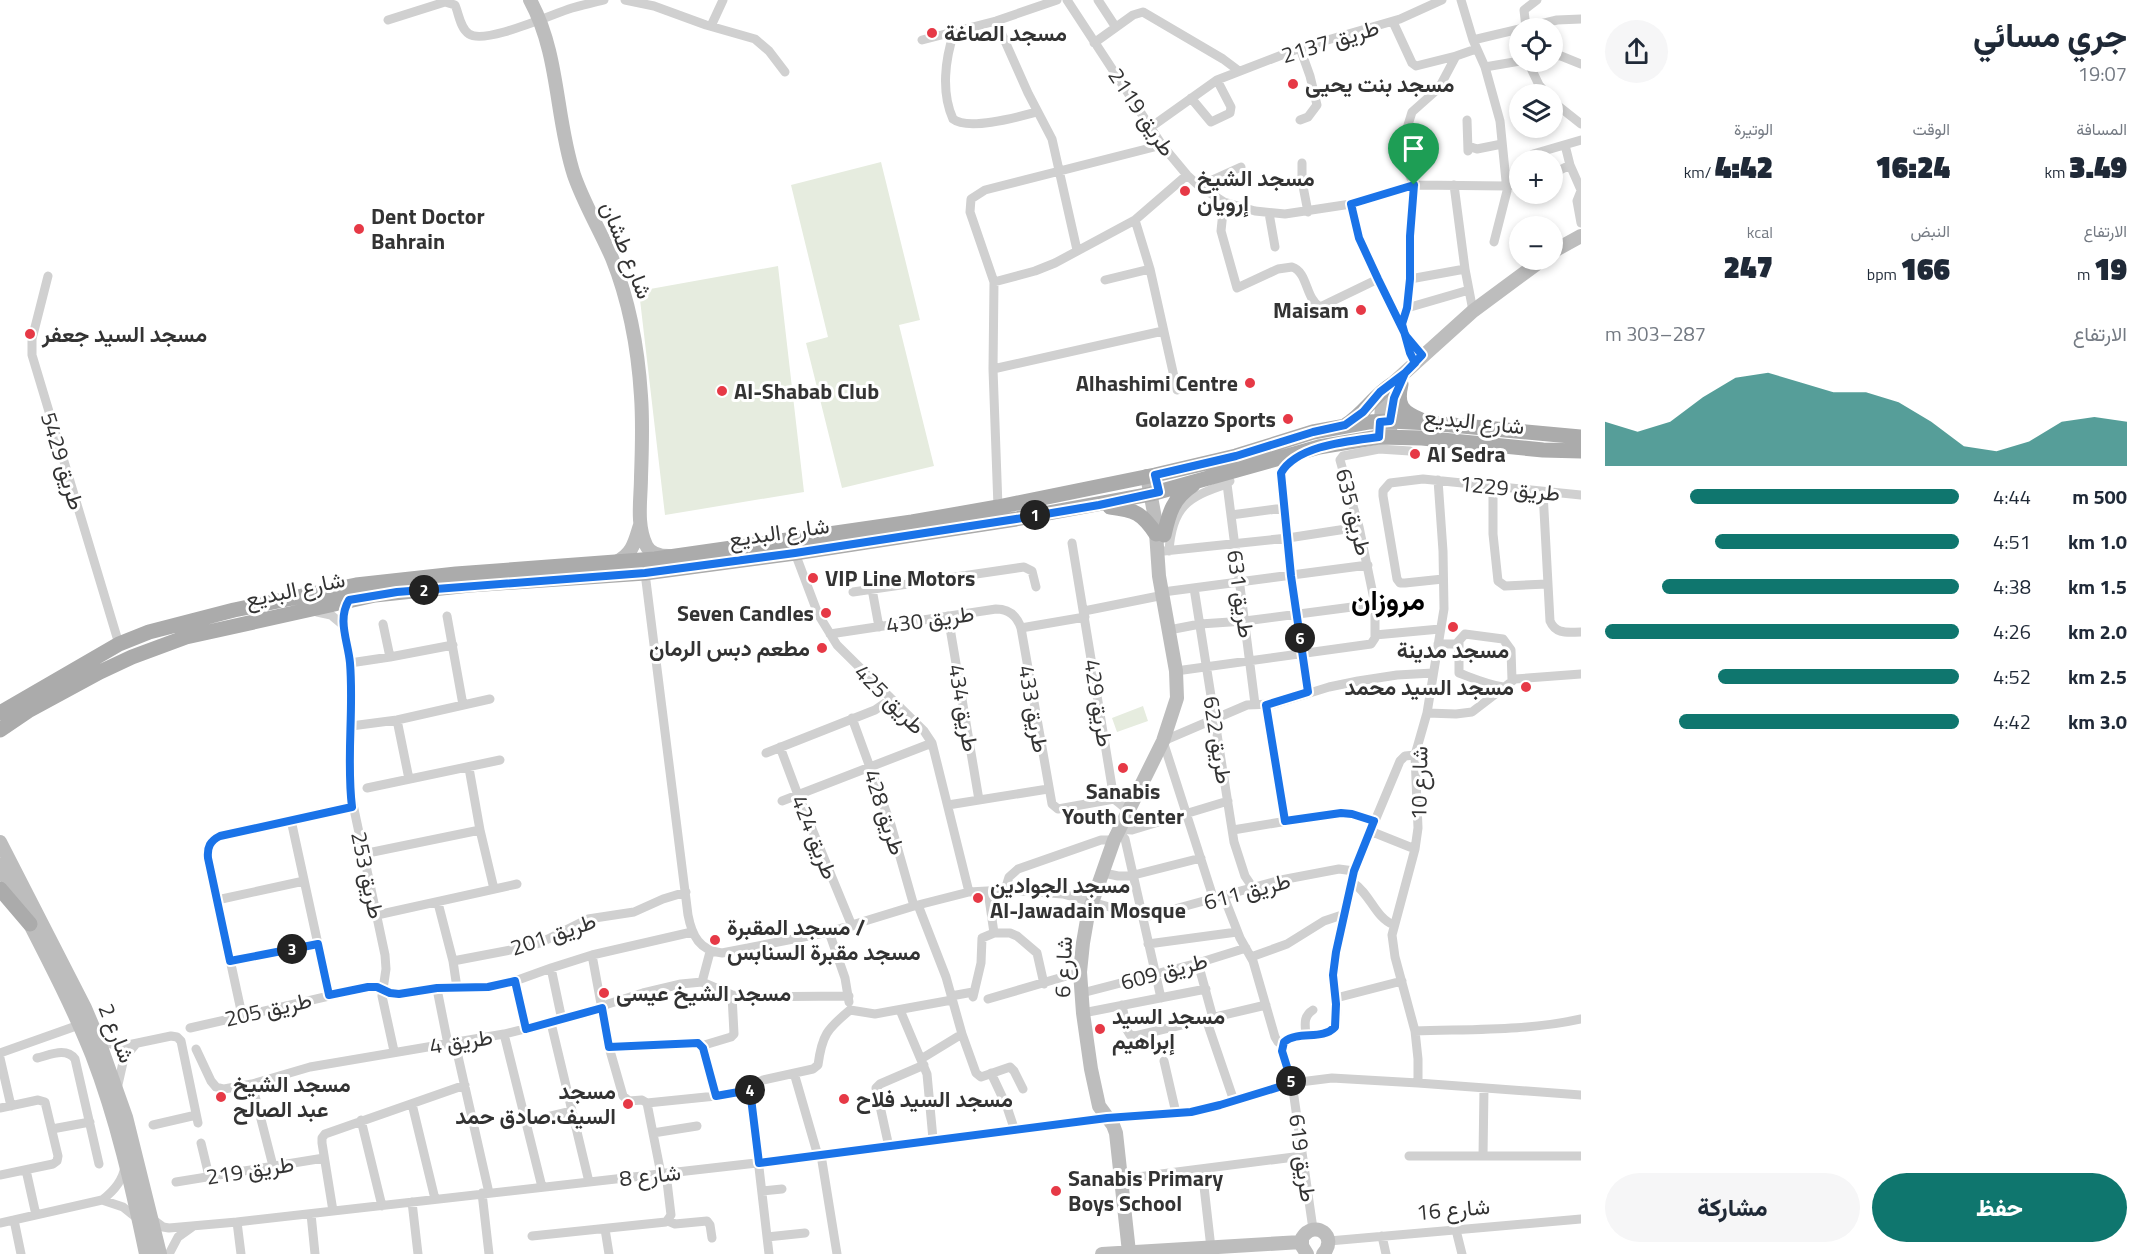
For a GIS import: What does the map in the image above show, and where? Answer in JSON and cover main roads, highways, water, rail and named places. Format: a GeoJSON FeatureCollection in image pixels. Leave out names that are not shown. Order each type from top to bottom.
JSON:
{"type":"FeatureCollection","features":[{"type":"Feature","properties":{"kind":"main road"},"geometry":{"type":"LineString","coordinates":[[1345,425],[1363,412],[1380,392],[1399,381],[1401,407],[1407,414],[1430,423]]}},
{"type":"Feature","properties":{"kind":"main road","name":"شارع البديع"},"geometry":{"type":"LineString","coordinates":[[0,730],[67,689],[142,653],[211,630],[349,600],[408,591],[645,573],[795,553],[1099,505],[1240,471],[1385,429],[1430,423],[1581,437]]}},
{"type":"Feature","properties":{"kind":"main road","name":"شارع البديع"},"geometry":{"type":"LineString","coordinates":[[0,712],[119,644],[174,624],[356,585],[456,574],[676,556],[912,522],[998,507],[1236,456],[1313,432],[1345,425],[1543,450],[1581,451]]}},
{"type":"Feature","properties":{"kind":"main road"},"geometry":{"type":"LineString","coordinates":[[1099,505],[1137,513],[1160,534],[1175,501],[1183,492],[1198,482]]}},
{"type":"Feature","properties":{"kind":"main road"},"geometry":{"type":"LineString","coordinates":[[0,889],[30,924]]}},
{"type":"Feature","properties":{"kind":"place","name":"مسجد الصاغة"},"geometry":{"type":"Point","coordinates":[932,33]}},
{"type":"Feature","properties":{"kind":"place","name":"مسجد بنت يحيى"},"geometry":{"type":"Point","coordinates":[1293,84]}},
{"type":"Feature","properties":{"kind":"place","name":"مسجد الشيخ إرويان"},"geometry":{"type":"Point","coordinates":[1185,191]}},
{"type":"Feature","properties":{"kind":"place","name":"Dent Doctor Bahrain"},"geometry":{"type":"Point","coordinates":[359,229]}},
{"type":"Feature","properties":{"kind":"place","name":"Maisam"},"geometry":{"type":"Point","coordinates":[1361,310]}},
{"type":"Feature","properties":{"kind":"place","name":"مسجد السيد جعفر"},"geometry":{"type":"Point","coordinates":[30,334]}},
{"type":"Feature","properties":{"kind":"place","name":"Alhashimi Centre"},"geometry":{"type":"Point","coordinates":[1250,383]}},
{"type":"Feature","properties":{"kind":"place","name":"Al-Shabab Club"},"geometry":{"type":"Point","coordinates":[722,391]}},
{"type":"Feature","properties":{"kind":"place","name":"Golazzo Sports"},"geometry":{"type":"Point","coordinates":[1288,419]}},
{"type":"Feature","properties":{"kind":"place","name":"Al Sedra"},"geometry":{"type":"Point","coordinates":[1415,454]}},
{"type":"Feature","properties":{"kind":"place","name":"VIP Line Motors"},"geometry":{"type":"Point","coordinates":[813,578]}},
{"type":"Feature","properties":{"kind":"place","name":"Seven Candles"},"geometry":{"type":"Point","coordinates":[826,613]}},
{"type":"Feature","properties":{"kind":"place","name":"مسجد مدينة"},"geometry":{"type":"Point","coordinates":[1453,627]}},
{"type":"Feature","properties":{"kind":"place","name":"مطعم دبس الرمان"},"geometry":{"type":"Point","coordinates":[822,648]}},
{"type":"Feature","properties":{"kind":"place","name":"مسجد السيد محمد"},"geometry":{"type":"Point","coordinates":[1526,687]}},
{"type":"Feature","properties":{"kind":"place","name":"Sanabis Youth Center"},"geometry":{"type":"Point","coordinates":[1123,768]}},
{"type":"Feature","properties":{"kind":"place","name":"مسجد الجوادين Al-Jawadain Mosque"},"geometry":{"type":"Point","coordinates":[978,898]}},
{"type":"Feature","properties":{"kind":"place","name":"مسجد المقبرة / مسجد مقبرة السنابس"},"geometry":{"type":"Point","coordinates":[715,940]}},
{"type":"Feature","properties":{"kind":"place","name":"مسجد الشيخ عيسى"},"geometry":{"type":"Point","coordinates":[604,993]}},
{"type":"Feature","properties":{"kind":"place","name":"مسجد السيد إبراهيم"},"geometry":{"type":"Point","coordinates":[1100,1029]}},
{"type":"Feature","properties":{"kind":"place","name":"مسجد الشيخ عبد الصالح"},"geometry":{"type":"Point","coordinates":[221,1097]}},
{"type":"Feature","properties":{"kind":"place","name":"مسجد السيد فلاح"},"geometry":{"type":"Point","coordinates":[844,1099]}},
{"type":"Feature","properties":{"kind":"place","name":"مسجد السيف.صادق حمد"},"geometry":{"type":"Point","coordinates":[628,1104]}},
{"type":"Feature","properties":{"kind":"place","name":"Sanabis Primary Boys School"},"geometry":{"type":"Point","coordinates":[1056,1191]}},
{"type":"Feature","properties":{"kind":"district","name":"مروزان"},"geometry":{"type":"Point","coordinates":[1388,600]}}]}
